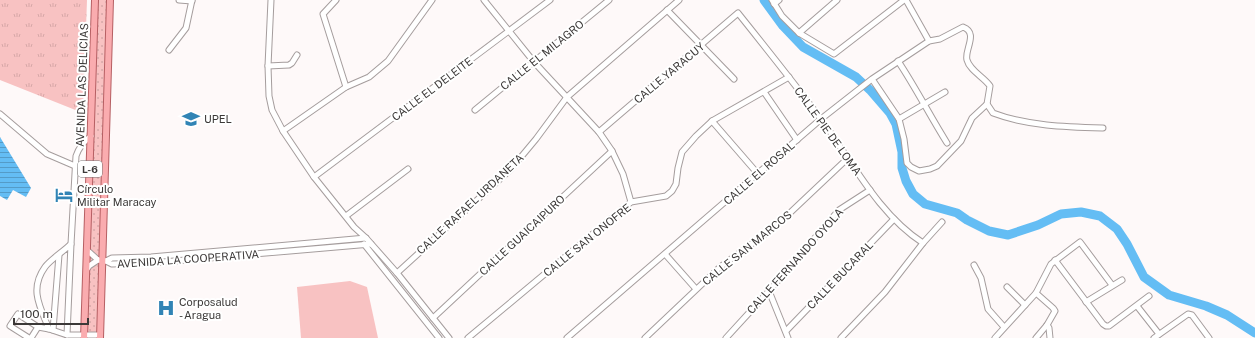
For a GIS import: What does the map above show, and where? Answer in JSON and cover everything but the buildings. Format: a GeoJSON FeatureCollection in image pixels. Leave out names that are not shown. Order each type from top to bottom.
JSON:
{"type":"FeatureCollection","features":[{"type":"Feature","properties":{"kind":"main road","name":"AVENIDA LAS DELICIAS"},"geometry":{"type":"LineString","coordinates":[[84,336],[95,0]]}},
{"type":"Feature","properties":{"kind":"main road","name":"L-6"},"geometry":{"type":"LineString","coordinates":[[100,336],[110,0]]}},
{"type":"Feature","properties":{"kind":"street"},"geometry":{"type":"LineString","coordinates":[[169,50],[186,28],[192,0],[179,0]]}},
{"type":"Feature","properties":{"kind":"street"},"geometry":{"type":"LineString","coordinates":[[271,0],[268,66],[269,96],[272,110],[283,131],[314,177],[354,227],[372,244],[397,272],[449,338]]}},
{"type":"Feature","properties":{"kind":"street"},"geometry":{"type":"LineString","coordinates":[[336,0],[322,14],[346,87]]}},
{"type":"Feature","properties":{"kind":"street"},"geometry":{"type":"LineString","coordinates":[[283,131],[346,87],[369,77],[388,61],[432,0]]}},
{"type":"Feature","properties":{"kind":"street"},"geometry":{"type":"LineString","coordinates":[[484,0],[534,62],[599,132],[612,151],[623,174],[631,202]]}},
{"type":"Feature","properties":{"kind":"street","name":"CALLE EL DELEITE"},"geometry":{"type":"LineString","coordinates":[[314,177],[550,0]]}},
{"type":"Feature","properties":{"kind":"street","name":"CALLE EL MILAGRO"},"geometry":{"type":"LineString","coordinates":[[475,110],[609,0]]}},
{"type":"Feature","properties":{"kind":"street","name":"CALLE RAFAEL URDANETA"},"geometry":{"type":"LineString","coordinates":[[397,272],[511,169],[536,139],[567,97],[679,0]]}},
{"type":"Feature","properties":{"kind":"street"},"geometry":{"type":"LineString","coordinates":[[779,0],[773,2],[782,16],[799,33],[834,54],[905,0],[929,41]]}},
{"type":"Feature","properties":{"kind":"street"},"geometry":{"type":"LineString","coordinates":[[799,33],[837,0]]}},
{"type":"Feature","properties":{"kind":"street"},"geometry":{"type":"LineString","coordinates":[[667,10],[700,46],[734,79]]}},
{"type":"Feature","properties":{"kind":"street","name":"CALLE YARACUY"},"geometry":{"type":"LineString","coordinates":[[599,132],[738,13]]}},
{"type":"Feature","properties":{"kind":"street","name":"CALLE PIE DE LOMA"},"geometry":{"type":"LineString","coordinates":[[738,13],[821,119],[870,190],[894,219],[923,244]]}},
{"type":"Feature","properties":{"kind":"street","name":"CALLE EL ROSAL"},"geometry":{"type":"LineString","coordinates":[[567,338],[821,119],[869,81],[929,41],[940,39],[963,27],[966,28],[970,33],[970,42],[966,56],[967,62],[971,68],[990,86],[987,104]]}},
{"type":"Feature","properties":{"kind":"street"},"geometry":{"type":"LineString","coordinates":[[268,66],[289,65],[297,55]]}},
{"type":"Feature","properties":{"kind":"street"},"geometry":{"type":"LineString","coordinates":[[898,62],[913,83],[924,105],[947,143]]}},
{"type":"Feature","properties":{"kind":"street","name":"CALLE SAN ONOFRE"},"geometry":{"type":"LineString","coordinates":[[468,338],[631,202],[666,196],[672,192],[676,184],[682,152],[696,136],[712,122],[789,77]]}},
{"type":"Feature","properties":{"kind":"street"},"geometry":{"type":"LineString","coordinates":[[869,81],[899,119],[904,139],[907,163],[919,171],[937,166],[961,140],[972,118],[987,104],[992,113],[1019,120],[1059,126],[1103,128]]}},
{"type":"Feature","properties":{"kind":"street"},"geometry":{"type":"LineString","coordinates":[[764,92],[797,140]]}},
{"type":"Feature","properties":{"kind":"street"},"geometry":{"type":"LineString","coordinates":[[899,119],[945,92]]}},
{"type":"Feature","properties":{"kind":"street"},"geometry":{"type":"LineString","coordinates":[[0,114],[47,154],[75,166]]}},
{"type":"Feature","properties":{"kind":"street"},"geometry":{"type":"LineString","coordinates":[[712,122],[758,174]]}},
{"type":"Feature","properties":{"kind":"street"},"geometry":{"type":"LineString","coordinates":[[67,336],[76,156],[79,148],[85,140],[91,136]]}},
{"type":"Feature","properties":{"kind":"street","name":"CALLE GUAICAIPURO"},"geometry":{"type":"LineString","coordinates":[[433,318],[612,151]]}},
{"type":"Feature","properties":{"kind":"street","name":"CALLE SAN MARCOS"},"geometry":{"type":"LineString","coordinates":[[645,338],[720,267],[775,228],[848,158]]}},
{"type":"Feature","properties":{"kind":"street"},"geometry":{"type":"LineString","coordinates":[[346,216],[408,169]]}},
{"type":"Feature","properties":{"kind":"street","name":"CALLE FERNANDO OYOLA"},"geometry":{"type":"LineString","coordinates":[[726,338],[839,210],[870,190]]}},
{"type":"Feature","properties":{"kind":"street","name":"CALLE BUCARAL"},"geometry":{"type":"LineString","coordinates":[[786,332],[894,219]]}},
{"type":"Feature","properties":{"kind":"street"},"geometry":{"type":"LineString","coordinates":[[841,338],[886,292],[942,222]]}},
{"type":"Feature","properties":{"kind":"street"},"geometry":{"type":"LineString","coordinates":[[354,227],[359,239],[439,338]]}},
{"type":"Feature","properties":{"kind":"street","name":"AVENIDA LA COOPERATIVA"},"geometry":{"type":"LineString","coordinates":[[102,261],[112,258],[151,257],[366,238]]}},
{"type":"Feature","properties":{"kind":"street"},"geometry":{"type":"LineString","coordinates":[[995,338],[1036,293],[1055,260],[1080,242],[1112,284]]}},
{"type":"Feature","properties":{"kind":"street"},"geometry":{"type":"LineString","coordinates":[[51,330],[37,300],[38,280],[45,266],[71,244]]}},
{"type":"Feature","properties":{"kind":"street","name":"AVENIDA LA COOPERATIVA"},"geometry":{"type":"LineString","coordinates":[[102,261],[112,264],[151,263],[372,244]]}},
{"type":"Feature","properties":{"kind":"street"},"geometry":{"type":"LineString","coordinates":[[87,250],[102,261]]}},
{"type":"Feature","properties":{"kind":"street"},"geometry":{"type":"LineString","coordinates":[[665,254],[696,289]]}},
{"type":"Feature","properties":{"kind":"street"},"geometry":{"type":"LineString","coordinates":[[51,330],[59,255]]}},
{"type":"Feature","properties":{"kind":"street"},"geometry":{"type":"LineString","coordinates":[[1055,260],[1106,326],[1109,326],[1149,296]]}},
{"type":"Feature","properties":{"kind":"street"},"geometry":{"type":"LineString","coordinates":[[87,269],[89,266],[102,261]]}},
{"type":"Feature","properties":{"kind":"street"},"geometry":{"type":"LineString","coordinates":[[974,265],[981,278],[988,309],[1004,327]]}},
{"type":"Feature","properties":{"kind":"street"},"geometry":{"type":"LineString","coordinates":[[1086,302],[1112,284],[1122,280]]}},
{"type":"Feature","properties":{"kind":"street"},"geometry":{"type":"LineString","coordinates":[[1007,287],[1025,305]]}},
{"type":"Feature","properties":{"kind":"street"},"geometry":{"type":"LineString","coordinates":[[769,291],[788,338]]}},
{"type":"Feature","properties":{"kind":"street"},"geometry":{"type":"LineString","coordinates":[[1036,293],[1054,309],[1047,325],[1036,338]]}},
{"type":"Feature","properties":{"kind":"street"},"geometry":{"type":"LineString","coordinates":[[1137,306],[1159,334]]}},
{"type":"Feature","properties":{"kind":"street"},"geometry":{"type":"LineString","coordinates":[[38,327],[30,338],[10,326],[18,314],[38,327],[67,336],[100,336]]}},
{"type":"Feature","properties":{"kind":"street"},"geometry":{"type":"LineString","coordinates":[[1154,338],[1190,314],[1209,338]]}},
{"type":"Feature","properties":{"kind":"street"},"geometry":{"type":"LineString","coordinates":[[1047,325],[1049,328],[1050,338]]}},
{"type":"Feature","properties":{"kind":"green space"},"geometry":{"type":"Polygon","coordinates":[[[0,0],[87,0],[83,113],[0,80],[0,0]]]}},
{"type":"Feature","properties":{"kind":"green space"},"geometry":{"type":"Polygon","coordinates":[[[95,0],[110,0],[100,338],[84,338],[95,0]]]}},
{"type":"Feature","properties":{"kind":"green space"},"geometry":{"type":"Polygon","coordinates":[[[350,281],[367,287],[378,338],[301,338],[297,287],[350,281]]]}},
{"type":"Feature","properties":{"kind":"water"},"geometry":{"type":"Polygon","coordinates":[[[0,137],[31,188],[26,197],[13,190],[7,200],[0,196],[0,137]]]}},
{"type":"Feature","properties":{"kind":"waterway"},"geometry":{"type":"LineString","coordinates":[[764,0],[783,26],[803,47],[856,77],[871,91],[890,113],[896,124],[902,152],[902,168],[906,181],[913,194],[925,204],[957,213],[989,231],[1008,235],[1038,225],[1061,214],[1081,212],[1100,216],[1117,229],[1127,244],[1144,277],[1169,295],[1206,306],[1227,315],[1255,333]]}},
{"type":"Feature","properties":{"kind":"place","name":"UPEL"},"geometry":{"type":"Point","coordinates":[191,119]}},
{"type":"Feature","properties":{"kind":"place","name":"Círculo Militar Maracay"},"geometry":{"type":"Point","coordinates":[64,195]}},
{"type":"Feature","properties":{"kind":"place","name":"Corposalud - Aragua"},"geometry":{"type":"Point","coordinates":[166,308]}}]}
